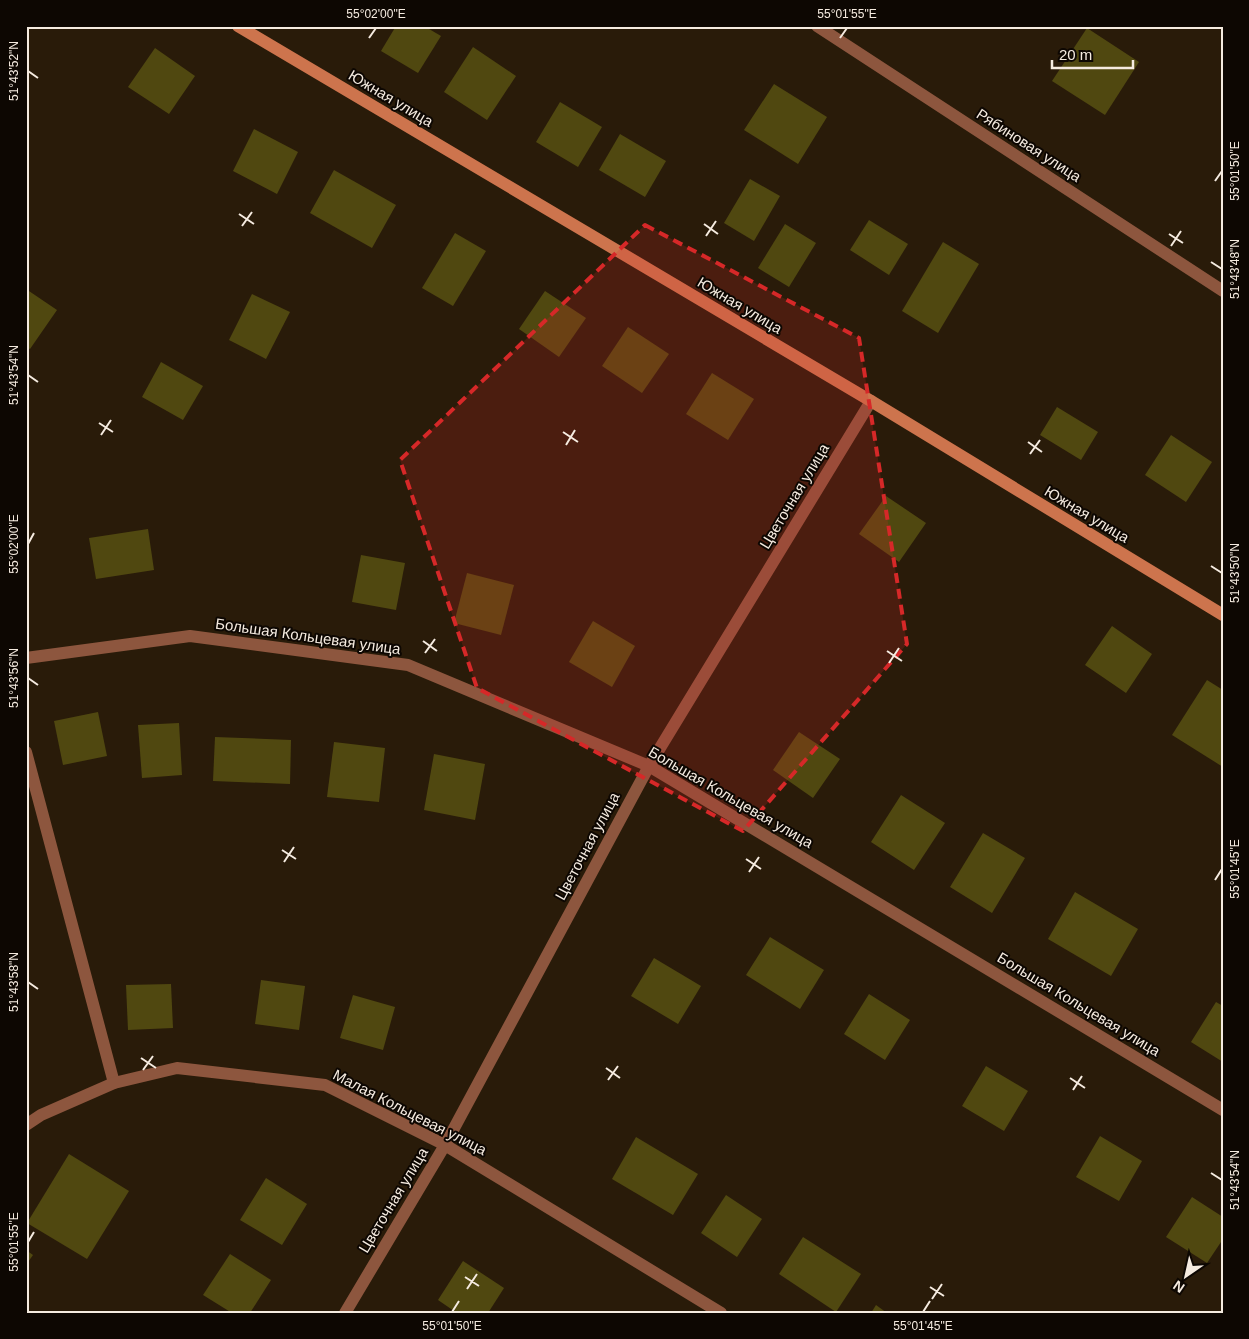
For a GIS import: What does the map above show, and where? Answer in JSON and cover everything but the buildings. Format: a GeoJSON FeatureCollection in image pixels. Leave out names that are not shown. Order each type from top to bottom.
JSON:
{"type":"FeatureCollection","features":[{"type":"Feature","properties":{"kind":"street","name":"Южная улица"},"geometry":{"type":"LineString","coordinates":[[238,26],[871,401],[1223,615]]}},
{"type":"Feature","properties":{"kind":"street","name":"Рябиновая улица"},"geometry":{"type":"LineString","coordinates":[[817,26],[1223,291]]}},
{"type":"Feature","properties":{"kind":"street","name":"Цветочная улица"},"geometry":{"type":"LineString","coordinates":[[345,1313],[445,1145],[649,766],[871,401]]}},
{"type":"Feature","properties":{"kind":"street","name":"Большая Кольцевая улица"},"geometry":{"type":"LineString","coordinates":[[26,658],[190,636],[408,665],[649,766],[1223,1110]]}},
{"type":"Feature","properties":{"kind":"street"},"geometry":{"type":"LineString","coordinates":[[26,752],[114,1083]]}},
{"type":"Feature","properties":{"kind":"street","name":"Малая Кольцевая улица"},"geometry":{"type":"LineString","coordinates":[[26,1126],[42,1115],[114,1083],[177,1068],[325,1085],[445,1145],[721,1313]]}},
{"type":"Feature","properties":{"kind":"highlighted area"},"geometry":{"type":"Polygon","coordinates":[[[645,225],[859,338],[907,644],[743,831],[477,688],[400,460],[645,225]]]}}]}
